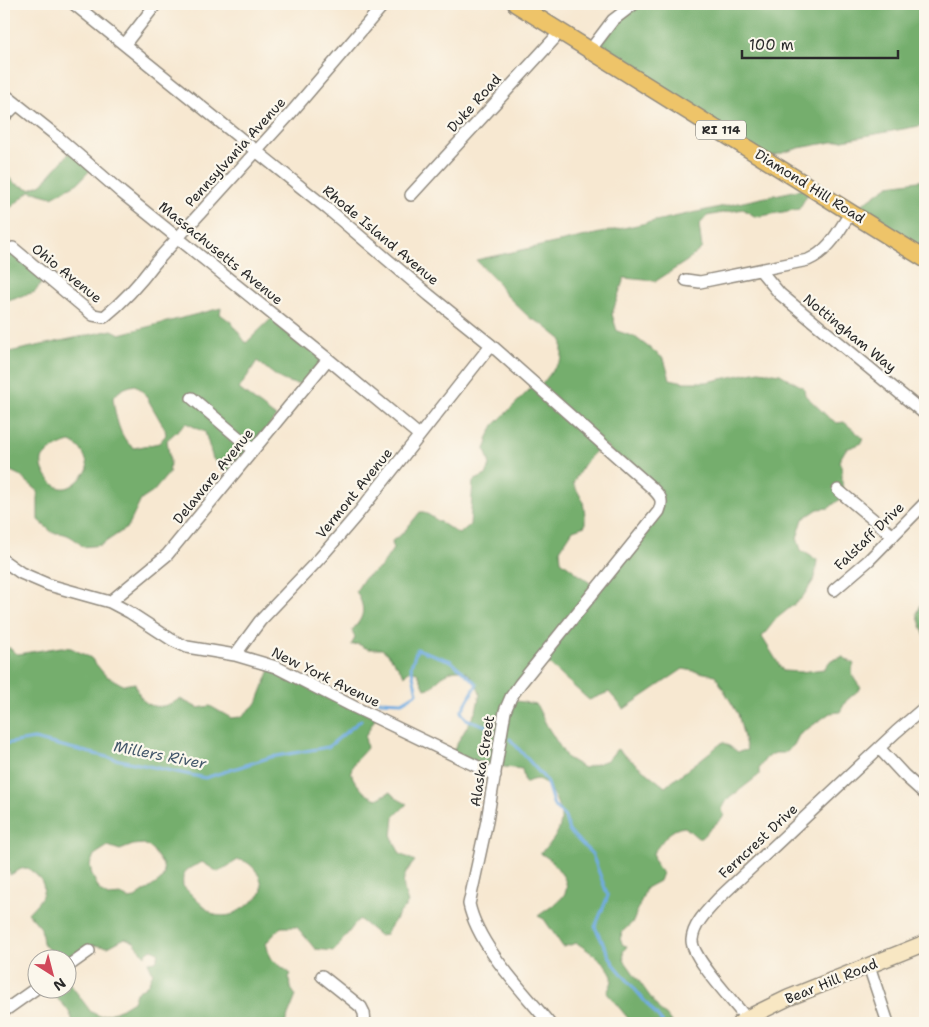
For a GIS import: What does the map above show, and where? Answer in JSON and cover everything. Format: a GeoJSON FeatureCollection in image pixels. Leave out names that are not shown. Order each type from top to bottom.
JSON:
{"type":"FeatureCollection","features":[{"type":"Feature","properties":{"kind":"main road","name":"Diamond Hill Road"},"geometry":{"type":"LineString","coordinates":[[516,4],[925,259]]}},
{"type":"Feature","properties":{"kind":"street","name":"Rhode Island Avenue"},"geometry":{"type":"LineString","coordinates":[[74,4],[328,209],[428,295],[491,345],[652,487],[661,499]]}},
{"type":"Feature","properties":{"kind":"street"},"geometry":{"type":"LineString","coordinates":[[125,44],[156,4]]}},
{"type":"Feature","properties":{"kind":"street","name":"Pennsylvania Avenue"},"geometry":{"type":"LineString","coordinates":[[104,317],[134,289],[384,4]]}},
{"type":"Feature","properties":{"kind":"street"},"geometry":{"type":"LineString","coordinates":[[591,49],[613,20],[634,4]]}},
{"type":"Feature","properties":{"kind":"street","name":"Duke Road"},"geometry":{"type":"LineString","coordinates":[[411,195],[554,38],[558,29]]}},
{"type":"Feature","properties":{"kind":"street","name":"Massachusetts Avenue"},"geometry":{"type":"LineString","coordinates":[[4,94],[53,133],[122,193],[328,359],[419,436]]}},
{"type":"Feature","properties":{"kind":"street"},"geometry":{"type":"LineString","coordinates":[[4,117],[16,105]]}},
{"type":"Feature","properties":{"kind":"street"},"geometry":{"type":"LineString","coordinates":[[686,280],[700,282],[808,260],[820,255],[828,246],[850,212]]}},
{"type":"Feature","properties":{"kind":"street","name":"Ohio Avenue"},"geometry":{"type":"LineString","coordinates":[[12,248],[93,315],[104,317]]}},
{"type":"Feature","properties":{"kind":"street","name":"Nottingham Way"},"geometry":{"type":"LineString","coordinates":[[761,271],[785,299],[925,414]]}},
{"type":"Feature","properties":{"kind":"street","name":"Vermont Avenue"},"geometry":{"type":"LineString","coordinates":[[235,655],[260,621],[320,558],[356,516],[491,345]]}},
{"type":"Feature","properties":{"kind":"street","name":"Delaware Avenue"},"geometry":{"type":"LineString","coordinates":[[110,602],[167,555],[328,359]]}},
{"type":"Feature","properties":{"kind":"street"},"geometry":{"type":"LineString","coordinates":[[192,398],[253,450]]}},
{"type":"Feature","properties":{"kind":"street"},"geometry":{"type":"LineString","coordinates":[[838,490],[893,536]]}},
{"type":"Feature","properties":{"kind":"street","name":"Alaska Street"},"geometry":{"type":"LineString","coordinates":[[549,1023],[492,952],[471,914],[469,904],[496,775],[505,711],[511,697],[659,511],[662,504],[661,499]]}},
{"type":"Feature","properties":{"kind":"street","name":"Falstaff Drive"},"geometry":{"type":"LineString","coordinates":[[834,590],[863,566],[925,503]]}},
{"type":"Feature","properties":{"kind":"street","name":"New York Avenue"},"geometry":{"type":"LineString","coordinates":[[4,561],[21,573],[48,585],[110,602],[172,640],[187,647],[260,661],[297,676],[354,707],[496,775]]}},
{"type":"Feature","properties":{"kind":"street","name":"Ferncrest Drive"},"geometry":{"type":"LineString","coordinates":[[743,1021],[694,949],[692,940],[698,924],[719,898],[925,707]]}},
{"type":"Feature","properties":{"kind":"street"},"geometry":{"type":"LineString","coordinates":[[879,748],[925,794]]}},
{"type":"Feature","properties":{"kind":"street","name":"Bear Hill Road"},"geometry":{"type":"LineString","coordinates":[[743,1021],[788,998],[869,966],[913,946],[925,943]]}},
{"type":"Feature","properties":{"kind":"street"},"geometry":{"type":"LineString","coordinates":[[78,959],[89,951]]}},
{"type":"Feature","properties":{"kind":"street"},"geometry":{"type":"LineString","coordinates":[[869,966],[888,1023]]}},
{"type":"Feature","properties":{"kind":"street"},"geometry":{"type":"LineString","coordinates":[[322,976],[361,1007],[364,1013],[364,1023]]}},
{"type":"Feature","properties":{"kind":"street"},"geometry":{"type":"LineString","coordinates":[[4,1011],[28,994]]}},
{"type":"Feature","properties":{"kind":"green space"},"geometry":{"type":"Polygon","coordinates":[[[627,4],[925,4],[925,125],[799,148],[769,157],[589,43],[627,4]]]}},
{"type":"Feature","properties":{"kind":"green space"},"geometry":{"type":"Polygon","coordinates":[[[72,150],[93,167],[78,183],[52,197],[30,191],[9,209],[4,220],[4,172],[14,183],[30,189],[42,184],[72,150]]]}},
{"type":"Feature","properties":{"kind":"green space"},"geometry":{"type":"Polygon","coordinates":[[[925,180],[925,255],[854,210],[889,185],[925,180]]]}},
{"type":"Feature","properties":{"kind":"green space"},"geometry":{"type":"Polygon","coordinates":[[[812,187],[799,209],[756,217],[743,209],[707,216],[699,225],[702,248],[687,261],[656,281],[624,278],[612,314],[617,331],[635,337],[664,359],[670,379],[684,382],[707,382],[759,371],[780,374],[804,388],[805,395],[828,417],[837,423],[844,422],[863,438],[860,444],[846,449],[839,461],[842,469],[842,487],[845,495],[829,508],[818,509],[803,519],[797,538],[801,550],[817,560],[815,578],[802,598],[776,619],[762,637],[783,671],[801,672],[824,669],[831,660],[843,657],[854,664],[852,674],[861,688],[846,701],[840,712],[830,713],[799,735],[794,745],[784,753],[775,753],[766,758],[759,768],[759,775],[727,800],[722,809],[724,816],[701,838],[698,838],[685,827],[679,828],[666,836],[653,853],[654,861],[662,873],[659,881],[646,888],[633,922],[623,931],[620,939],[623,945],[627,946],[623,952],[624,960],[661,1012],[672,1023],[632,1023],[607,993],[612,976],[605,965],[577,943],[563,947],[544,919],[538,916],[562,897],[567,886],[556,866],[540,853],[559,830],[560,810],[548,786],[536,779],[525,783],[522,769],[496,766],[493,771],[453,751],[476,711],[480,694],[472,678],[463,671],[455,670],[444,675],[432,686],[425,689],[417,672],[411,670],[405,676],[382,649],[368,649],[358,644],[351,645],[355,638],[352,630],[360,620],[363,611],[356,591],[365,577],[380,568],[393,549],[392,541],[403,533],[420,512],[424,512],[459,534],[470,525],[473,481],[486,475],[490,465],[485,449],[488,442],[487,439],[494,425],[534,385],[540,387],[562,358],[562,340],[542,324],[530,318],[503,292],[500,285],[476,260],[812,187]],[[605,445],[590,457],[573,483],[583,501],[585,526],[573,530],[560,550],[561,561],[594,586],[660,501],[605,445]],[[540,656],[510,700],[536,704],[567,758],[584,768],[608,760],[617,749],[665,787],[723,742],[738,752],[747,750],[738,714],[715,675],[683,669],[624,709],[609,692],[589,700],[540,656]]]}},
{"type":"Feature","properties":{"kind":"green space"},"geometry":{"type":"Polygon","coordinates":[[[4,222],[10,244],[47,275],[35,292],[4,301],[4,222]]]}},
{"type":"Feature","properties":{"kind":"green space"},"geometry":{"type":"Polygon","coordinates":[[[221,308],[220,314],[231,322],[246,343],[274,316],[324,358],[304,384],[290,383],[273,374],[257,361],[239,389],[276,417],[230,474],[213,459],[205,432],[186,423],[167,440],[170,462],[169,473],[153,492],[141,500],[128,527],[101,545],[83,547],[70,536],[53,533],[38,520],[38,491],[19,475],[4,468],[4,353],[112,330],[120,334],[221,308]],[[135,385],[122,389],[113,398],[121,432],[134,448],[159,443],[166,435],[165,429],[143,391],[135,385]],[[71,442],[50,451],[42,460],[42,468],[57,487],[63,488],[73,485],[88,469],[83,453],[71,442]]]}},
{"type":"Feature","properties":{"kind":"green space"},"geometry":{"type":"Polygon","coordinates":[[[925,594],[925,637],[917,614],[925,594]]]}},
{"type":"Feature","properties":{"kind":"green space"},"geometry":{"type":"Polygon","coordinates":[[[9,647],[18,654],[61,647],[71,648],[91,658],[105,675],[123,685],[135,683],[142,698],[152,706],[165,706],[180,699],[198,708],[210,706],[231,718],[241,717],[257,703],[271,667],[377,715],[365,737],[367,748],[355,762],[352,774],[360,788],[369,795],[377,799],[390,792],[407,804],[394,817],[392,837],[400,854],[415,861],[407,872],[404,881],[404,890],[408,903],[385,935],[380,936],[359,919],[334,951],[315,949],[297,927],[281,927],[266,943],[270,958],[291,974],[289,977],[290,987],[296,996],[285,1023],[73,1023],[70,1013],[58,1000],[78,1000],[78,994],[91,1012],[100,1016],[115,1012],[133,1001],[136,993],[148,984],[153,973],[148,962],[156,961],[159,953],[152,949],[145,956],[134,942],[125,938],[108,947],[92,945],[78,954],[78,950],[49,950],[43,943],[41,928],[28,913],[42,895],[42,882],[28,868],[21,869],[10,875],[4,852],[4,663],[9,647]],[[144,844],[133,845],[120,850],[108,846],[94,855],[90,865],[92,875],[100,891],[108,896],[122,895],[128,899],[135,898],[160,881],[164,875],[163,865],[152,849],[144,844]],[[238,860],[218,872],[202,862],[187,870],[183,876],[183,886],[215,915],[225,916],[233,914],[256,898],[261,893],[262,888],[256,871],[243,861],[238,860]]]}},
{"type":"Feature","properties":{"kind":"waterway","name":"Millers River"},"geometry":{"type":"LineString","coordinates":[[379,701],[402,702],[417,693],[411,666],[417,649],[451,661],[477,684],[461,712],[466,719],[492,728]]}},
{"type":"Feature","properties":{"kind":"waterway","name":"Millers River"},"geometry":{"type":"LineString","coordinates":[[4,744],[34,739],[205,778],[271,757],[328,747],[361,720]]}},
{"type":"Feature","properties":{"kind":"waterway","name":"Millers River"},"geometry":{"type":"LineString","coordinates":[[510,739],[546,780],[554,806],[565,817],[569,831],[592,854],[608,896],[595,927],[613,963],[663,1023]]}}]}
